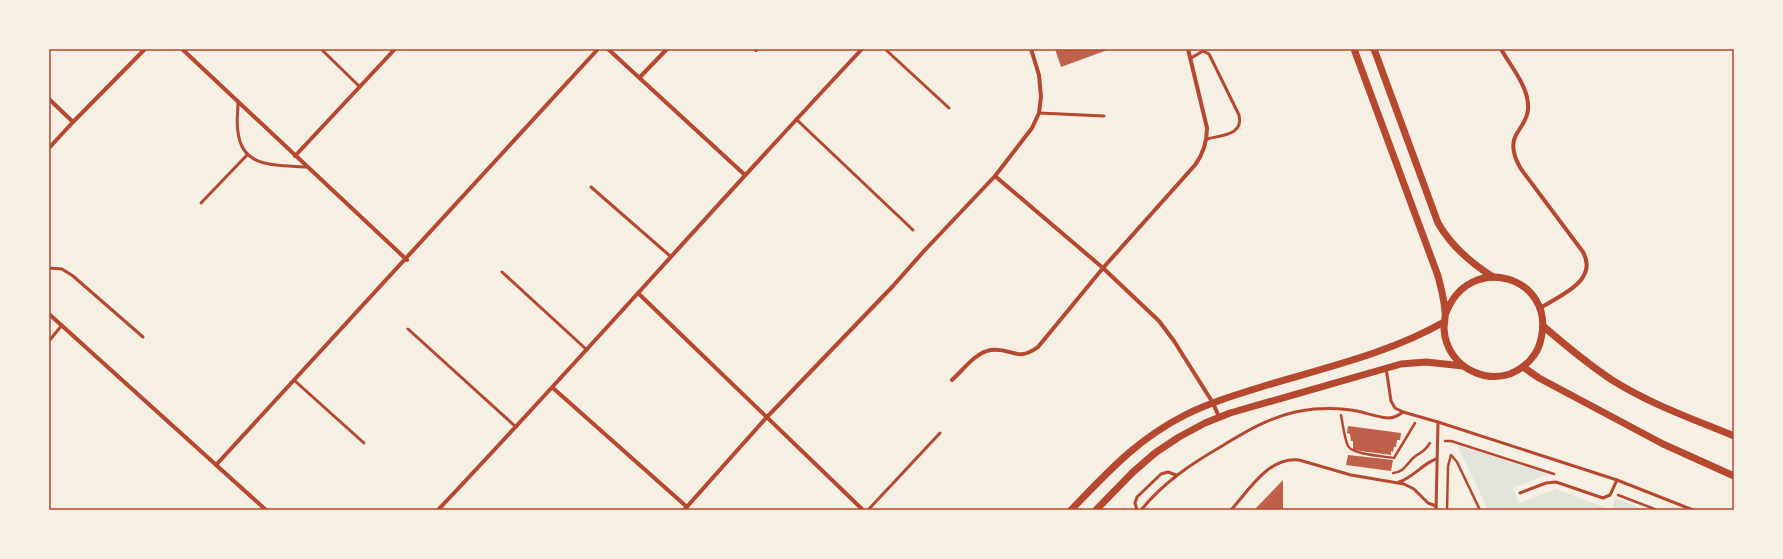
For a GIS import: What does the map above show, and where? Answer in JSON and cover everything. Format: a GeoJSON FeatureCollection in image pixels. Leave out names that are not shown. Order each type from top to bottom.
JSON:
{"type":"FeatureCollection","features":[{"type":"Feature","properties":{"kind":"street"},"geometry":{"type":"LineString","coordinates":[[49,148],[145,49]]}},
{"type":"Feature","properties":{"kind":"street"},"geometry":{"type":"LineString","coordinates":[[182,49],[406,260]]}},
{"type":"Feature","properties":{"kind":"street"},"geometry":{"type":"LineString","coordinates":[[295,156],[396,49]]}},
{"type":"Feature","properties":{"kind":"street"},"geometry":{"type":"LineString","coordinates":[[216,466],[598,49]]}},
{"type":"Feature","properties":{"kind":"street"},"geometry":{"type":"LineString","coordinates":[[608,49],[745,175]]}},
{"type":"Feature","properties":{"kind":"street"},"geometry":{"type":"LineString","coordinates":[[640,77],[666,49]]}},
{"type":"Feature","properties":{"kind":"street"},"geometry":{"type":"LineString","coordinates":[[438,510],[553,388],[670,256],[862,49]]}},
{"type":"Feature","properties":{"kind":"street"},"geometry":{"type":"LineString","coordinates":[[553,388],[685,509],[767,418],[995,176],[1032,128],[1039,113],[1041,97],[1039,75],[1031,49]]}},
{"type":"Feature","properties":{"kind":"street"},"geometry":{"type":"LineString","coordinates":[[952,380],[983,353],[991,350],[1019,355],[1029,353],[1038,347],[1103,268],[1195,165],[1205,149],[1207,138],[1206,121],[1188,49]]}},
{"type":"Feature","properties":{"kind":"street"},"geometry":{"type":"LineString","coordinates":[[1354,49],[1430,252],[1441,288],[1446,313]]}},
{"type":"Feature","properties":{"kind":"street"},"geometry":{"type":"LineString","coordinates":[[1374,49],[1438,223],[1445,235],[1468,259],[1493,277]]}},
{"type":"Feature","properties":{"kind":"street"},"geometry":{"type":"LineString","coordinates":[[1501,49],[1527,96],[1528,110],[1524,124],[1516,135],[1513,147],[1515,159],[1582,252],[1587,262],[1586,272],[1580,282],[1540,308]]}},
{"type":"Feature","properties":{"kind":"street"},"geometry":{"type":"LineString","coordinates":[[49,99],[73,122]]}},
{"type":"Feature","properties":{"kind":"street"},"geometry":{"type":"LineString","coordinates":[[995,176],[1103,268],[1158,321],[1174,341],[1213,403],[1219,417]]}},
{"type":"Feature","properties":{"kind":"street"},"geometry":{"type":"LineString","coordinates":[[1493,277],[1510,280],[1525,288],[1540,308],[1543,326],[1541,342],[1529,362],[1523,367],[1509,374],[1493,376],[1478,374],[1457,361],[1448,347],[1444,322],[1446,313],[1454,297],[1467,284],[1484,278],[1493,277]]}},
{"type":"Feature","properties":{"kind":"street"},"geometry":{"type":"LineString","coordinates":[[638,293],[863,510]]}},
{"type":"Feature","properties":{"kind":"street"},"geometry":{"type":"LineString","coordinates":[[49,314],[266,510]]}},
{"type":"Feature","properties":{"kind":"street"},"geometry":{"type":"LineString","coordinates":[[1071,510],[1119,460],[1144,440],[1184,415],[1213,403],[1392,347],[1420,336],[1444,322]]}},
{"type":"Feature","properties":{"kind":"street"},"geometry":{"type":"LineString","coordinates":[[1543,326],[1593,367],[1630,391],[1663,407],[1734,436]]}},
{"type":"Feature","properties":{"kind":"street"},"geometry":{"type":"LineString","coordinates":[[1096,510],[1154,453],[1179,437],[1219,417],[1386,368],[1426,362],[1464,366]]}},
{"type":"Feature","properties":{"kind":"street"},"geometry":{"type":"LineString","coordinates":[[1523,367],[1539,378],[1663,444],[1734,476]]}},
{"type":"Feature","properties":{"kind":"lane"},"geometry":{"type":"LineString","coordinates":[[321,49],[360,87]]}},
{"type":"Feature","properties":{"kind":"lane"},"geometry":{"type":"LineString","coordinates":[[885,49],[949,108]]}},
{"type":"Feature","properties":{"kind":"lane"},"geometry":{"type":"LineString","coordinates":[[1191,58],[1203,51],[1209,54],[1241,122],[1240,127],[1236,130],[1207,138]]}},
{"type":"Feature","properties":{"kind":"lane"},"geometry":{"type":"LineString","coordinates":[[238,103],[237,131],[240,144],[246,155],[257,161],[268,164],[307,167]]}},
{"type":"Feature","properties":{"kind":"lane"},"geometry":{"type":"LineString","coordinates":[[1039,113],[1104,116]]}},
{"type":"Feature","properties":{"kind":"lane"},"geometry":{"type":"LineString","coordinates":[[796,119],[913,230]]}},
{"type":"Feature","properties":{"kind":"lane"},"geometry":{"type":"LineString","coordinates":[[201,203],[246,155]]}},
{"type":"Feature","properties":{"kind":"lane"},"geometry":{"type":"LineString","coordinates":[[591,187],[670,256]]}},
{"type":"Feature","properties":{"kind":"lane"},"geometry":{"type":"LineString","coordinates":[[49,268],[62,269],[73,276],[143,337]]}},
{"type":"Feature","properties":{"kind":"lane"},"geometry":{"type":"LineString","coordinates":[[502,272],[587,350]]}},
{"type":"Feature","properties":{"kind":"lane"},"geometry":{"type":"LineString","coordinates":[[49,341],[62,326]]}},
{"type":"Feature","properties":{"kind":"lane"},"geometry":{"type":"LineString","coordinates":[[408,329],[516,427]]}},
{"type":"Feature","properties":{"kind":"lane"},"geometry":{"type":"LineString","coordinates":[[1386,368],[1391,401],[1396,408],[1403,412],[1617,480],[1693,510]]}},
{"type":"Feature","properties":{"kind":"lane"},"geometry":{"type":"LineString","coordinates":[[295,381],[364,443]]}},
{"type":"Feature","properties":{"kind":"lane"},"geometry":{"type":"LineString","coordinates":[[1141,510],[1163,486],[1176,475],[1249,430],[1275,417],[1302,410],[1339,409],[1389,418],[1403,412]]}},
{"type":"Feature","properties":{"kind":"lane"},"geometry":{"type":"LineString","coordinates":[[1436,508],[1438,422]]}},
{"type":"Feature","properties":{"kind":"lane"},"geometry":{"type":"LineString","coordinates":[[868,510],[940,433]]}},
{"type":"Feature","properties":{"kind":"lane"},"geometry":{"type":"LineString","coordinates":[[1399,482],[1410,477],[1428,463],[1436,459]]}},
{"type":"Feature","properties":{"kind":"lane"},"geometry":{"type":"LineString","coordinates":[[1231,510],[1268,469],[1284,460],[1299,460],[1351,475],[1399,482],[1409,486],[1436,508]]}},
{"type":"Feature","properties":{"kind":"lane"},"geometry":{"type":"LineString","coordinates":[[1137,510],[1135,503],[1137,497],[1161,474],[1168,472],[1176,475]]}},
{"type":"Feature","properties":{"kind":"lane"},"geometry":{"type":"LineString","coordinates":[[1520,493],[1553,482],[1601,498],[1608,497],[1617,480]]}},
{"type":"Feature","properties":{"kind":"path"},"geometry":{"type":"LineString","coordinates":[[1339,409],[1348,446],[1351,450],[1358,453],[1394,458],[1419,416]]}},
{"type":"Feature","properties":{"kind":"path"},"geometry":{"type":"LineString","coordinates":[[1389,473],[1396,473],[1402,470],[1413,458],[1425,452],[1431,443],[1437,441],[1451,441],[1558,475]]}},
{"type":"Feature","properties":{"kind":"path"},"geometry":{"type":"LineString","coordinates":[[1448,510],[1448,466],[1451,455],[1457,462],[1480,510]]}},
{"type":"Feature","properties":{"kind":"path"},"geometry":{"type":"LineString","coordinates":[[1611,493],[1657,510]]}},
{"type":"Feature","properties":{"kind":"shaded area"},"geometry":{"type":"Polygon","coordinates":[[[1457,445],[1548,474],[1513,488],[1519,503],[1556,489],[1612,510],[1488,510],[1457,445]]]}},
{"type":"Feature","properties":{"kind":"shaded area"},"geometry":{"type":"Polygon","coordinates":[[[1615,498],[1646,510],[1612,510],[1615,498]]]}},
{"type":"Feature","properties":{"kind":"building"},"geometry":{"type":"Polygon","coordinates":[[[1055,49],[1110,49],[1061,67],[1055,49]]]}},
{"type":"Feature","properties":{"kind":"building"},"geometry":{"type":"Polygon","coordinates":[[[1348,426],[1401,433],[1400,440],[1397,440],[1396,447],[1394,447],[1393,452],[1391,451],[1391,455],[1353,450],[1353,441],[1351,441],[1350,434],[1347,433],[1348,426]]]}},
{"type":"Feature","properties":{"kind":"building"},"geometry":{"type":"Polygon","coordinates":[[[1348,455],[1393,460],[1391,471],[1346,465],[1348,455]]]}},
{"type":"Feature","properties":{"kind":"building"},"geometry":{"type":"Polygon","coordinates":[[[1283,480],[1283,510],[1254,510],[1283,480]]]}}]}
